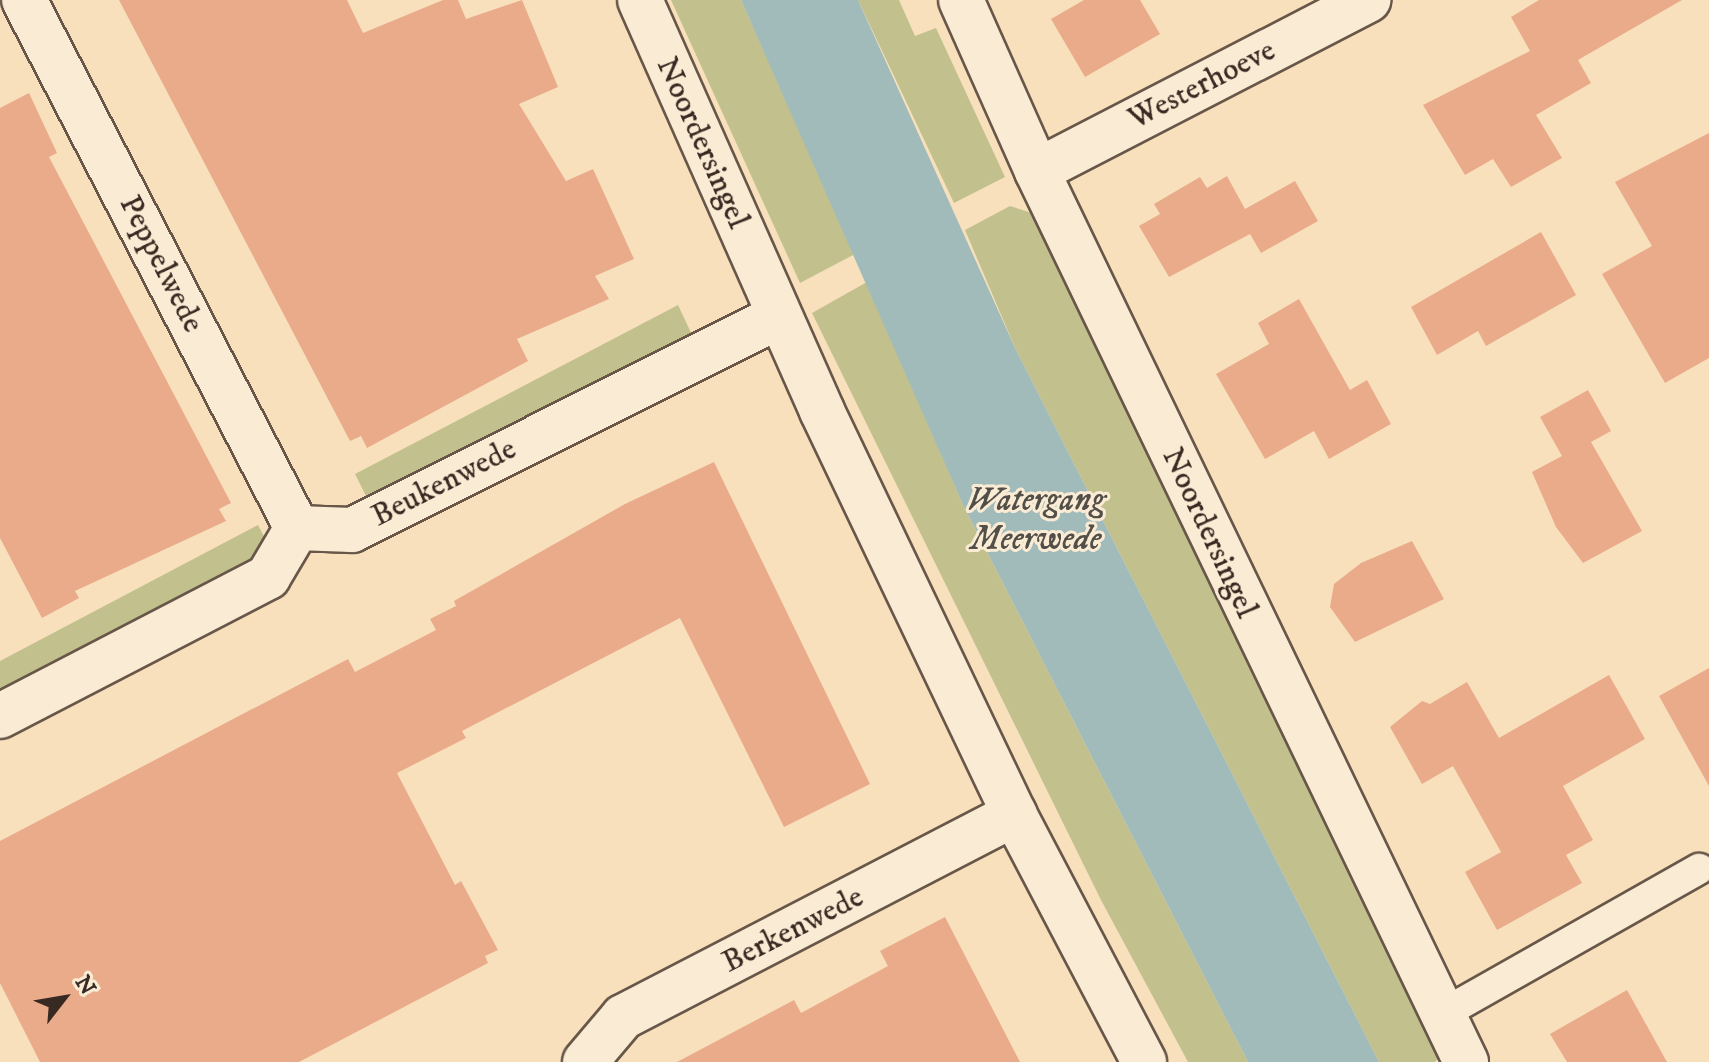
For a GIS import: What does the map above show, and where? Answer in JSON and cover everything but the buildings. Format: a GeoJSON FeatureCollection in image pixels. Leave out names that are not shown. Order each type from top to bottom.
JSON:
{"type":"FeatureCollection","features":[{"type":"Feature","properties":{"kind":"street","name":"Peppelwede"},"geometry":{"type":"LineString","coordinates":[[24,0],[297,528]]}},
{"type":"Feature","properties":{"kind":"street","name":"Noordersingel"},"geometry":{"type":"LineString","coordinates":[[640,0],[778,317],[1014,814],[1144,1062]]}},
{"type":"Feature","properties":{"kind":"street","name":"Noordersingel"},"geometry":{"type":"LineString","coordinates":[[961,0],[1037,171],[1439,1016],[1466,1062]]}},
{"type":"Feature","properties":{"kind":"street","name":"Westerhoeve"},"geometry":{"type":"LineString","coordinates":[[1037,171],[1368,0]]}},
{"type":"Feature","properties":{"kind":"street","name":"Beukenwede"},"geometry":{"type":"LineString","coordinates":[[297,528],[352,530],[778,317]]}},
{"type":"Feature","properties":{"kind":"street"},"geometry":{"type":"LineString","coordinates":[[0,716],[268,577],[297,528]]}},
{"type":"Feature","properties":{"kind":"street","name":"Berkenwede"},"geometry":{"type":"LineString","coordinates":[[585,1062],[623,1017],[1014,814]]}},
{"type":"Feature","properties":{"kind":"lane"},"geometry":{"type":"LineString","coordinates":[[1439,1016],[1699,869]]}},
{"type":"Feature","properties":{"kind":"shaded area"},"geometry":{"type":"Polygon","coordinates":[[[671,0],[741,0],[855,254],[800,283],[671,0]]]}},
{"type":"Feature","properties":{"kind":"shaded area"},"geometry":{"type":"Polygon","coordinates":[[[858,0],[899,0],[915,36],[936,28],[1005,177],[954,203],[858,0]]]}},
{"type":"Feature","properties":{"kind":"shaded area"},"geometry":{"type":"Polygon","coordinates":[[[1010,206],[1032,213],[1446,1050],[1435,1062],[1379,1062],[1016,350],[965,230],[1010,206]]]}},
{"type":"Feature","properties":{"kind":"shaded area"},"geometry":{"type":"Polygon","coordinates":[[[867,282],[964,507],[1248,1062],[1188,1062],[1101,900],[812,313],[867,282]]]}},
{"type":"Feature","properties":{"kind":"shaded area"},"geometry":{"type":"Polygon","coordinates":[[[678,305],[693,337],[371,506],[355,474],[678,305]]]}},
{"type":"Feature","properties":{"kind":"shaded area"},"geometry":{"type":"Polygon","coordinates":[[[258,525],[268,544],[257,566],[0,701],[0,661],[258,525]]]}},
{"type":"Feature","properties":{"kind":"water","name":"Watergang Meerwede"},"geometry":{"type":"Polygon","coordinates":[[[741,0],[858,0],[1016,350],[1379,1062],[1248,1062],[964,507],[741,0]]]}}]}
